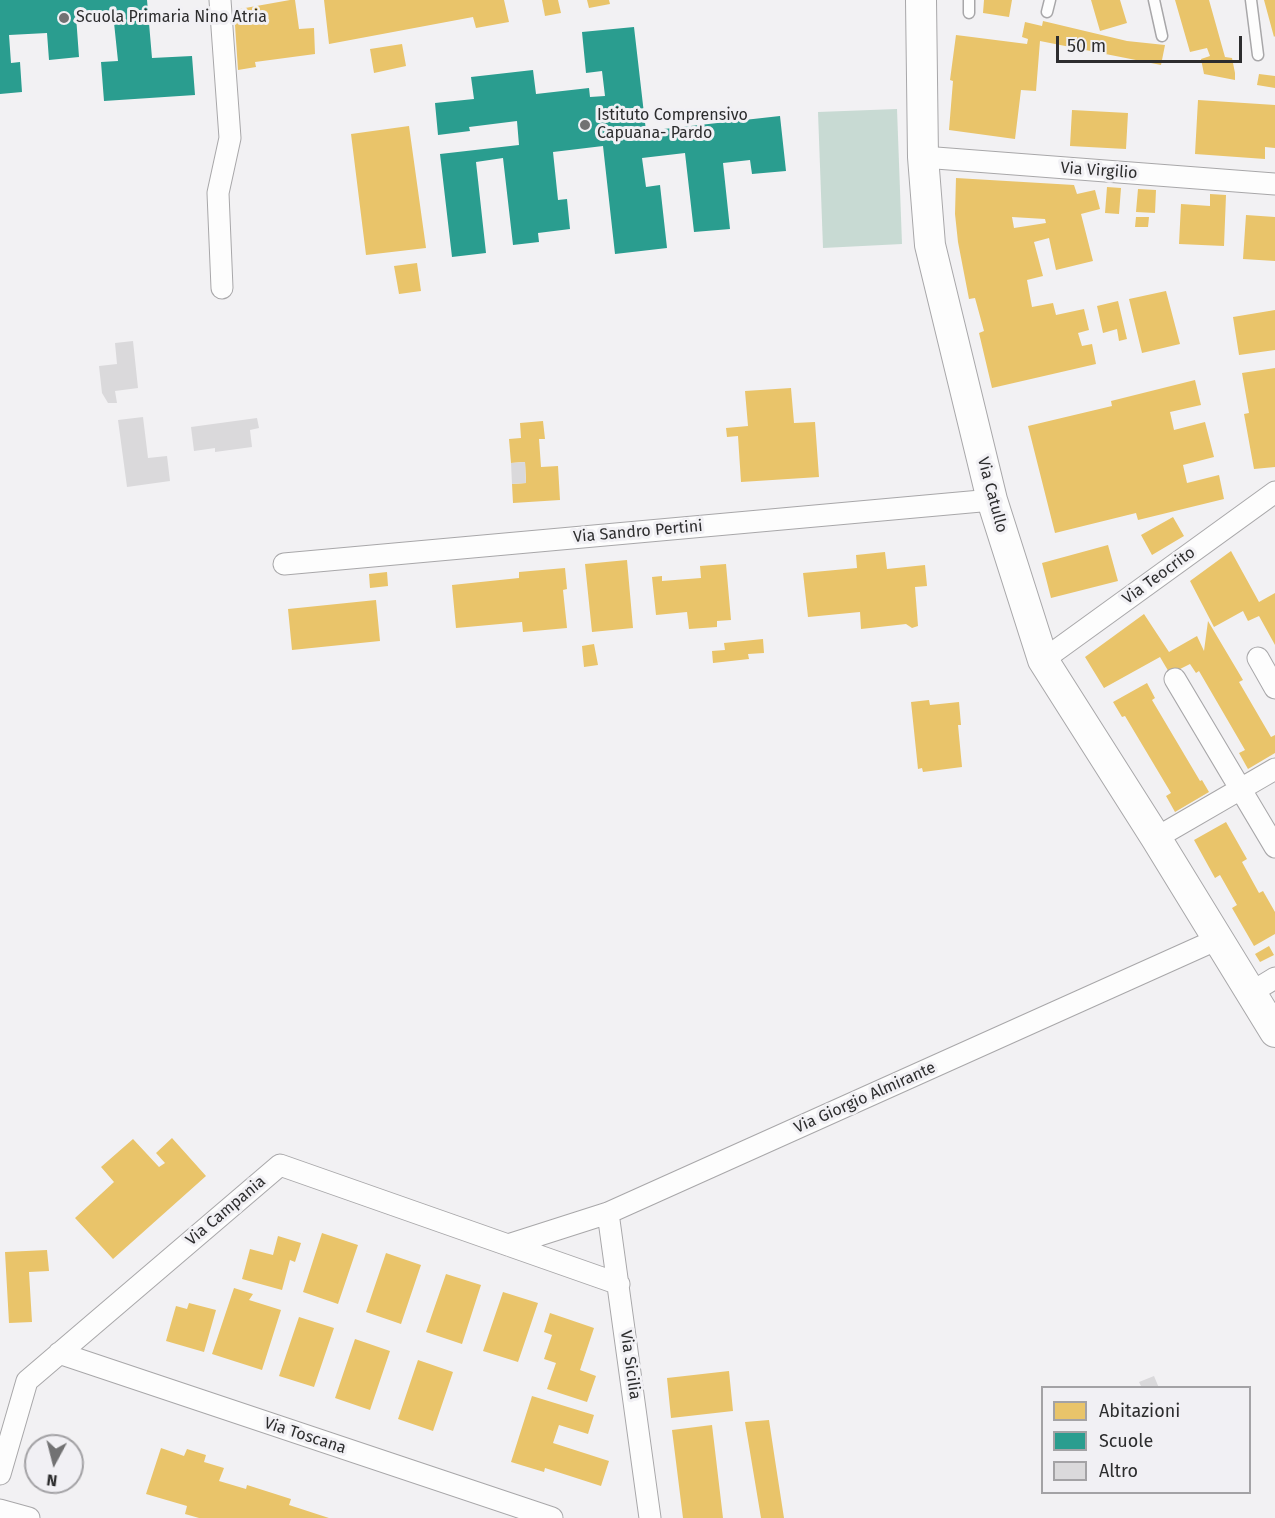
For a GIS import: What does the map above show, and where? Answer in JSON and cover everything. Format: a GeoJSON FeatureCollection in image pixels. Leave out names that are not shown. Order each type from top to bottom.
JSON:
{"type":"FeatureCollection","features":[{"type":"Feature","properties":{"kind":"street"},"geometry":{"type":"LineString","coordinates":[[220,0],[230,138],[218,193],[222,288]]}},
{"type":"Feature","properties":{"kind":"street","name":"Via Catullo"},"geometry":{"type":"LineString","coordinates":[[921,0],[923,157],[930,245],[992,500],[1043,660],[1218,939],[1264,985],[1275,1032]]}},
{"type":"Feature","properties":{"kind":"street","name":"Via Virgilio"},"geometry":{"type":"LineString","coordinates":[[923,157],[1275,184]]}},
{"type":"Feature","properties":{"kind":"street","name":"Via Teocrito"},"geometry":{"type":"LineString","coordinates":[[1043,660],[1275,492]]}},
{"type":"Feature","properties":{"kind":"street","name":"Via Sandro Pertini"},"geometry":{"type":"LineString","coordinates":[[284,564],[992,500]]}},
{"type":"Feature","properties":{"kind":"street"},"geometry":{"type":"LineString","coordinates":[[1257,658],[1275,688]]}},
{"type":"Feature","properties":{"kind":"street"},"geometry":{"type":"LineString","coordinates":[[1175,679],[1275,848]]}},
{"type":"Feature","properties":{"kind":"street"},"geometry":{"type":"LineString","coordinates":[[1156,838],[1275,769]]}},
{"type":"Feature","properties":{"kind":"street","name":"Via Giorgio Almirante"},"geometry":{"type":"LineString","coordinates":[[508,1245],[608,1212],[1218,939]]}},
{"type":"Feature","properties":{"kind":"street","name":"Via Campania"},"geometry":{"type":"LineString","coordinates":[[0,1474],[27,1381],[280,1165],[619,1284]]}},
{"type":"Feature","properties":{"kind":"street","name":"Via Sicilia"},"geometry":{"type":"LineString","coordinates":[[608,1212],[650,1518]]}},
{"type":"Feature","properties":{"kind":"street","name":"Via Toscana"},"geometry":{"type":"LineString","coordinates":[[59,1353],[552,1518]]}},
{"type":"Feature","properties":{"kind":"street"},"geometry":{"type":"LineString","coordinates":[[0,1510],[28,1518]]}},
{"type":"Feature","properties":{"kind":"lane"},"geometry":{"type":"LineString","coordinates":[[969,0],[969,13]]}},
{"type":"Feature","properties":{"kind":"lane"},"geometry":{"type":"LineString","coordinates":[[1047,12],[1050,0]]}},
{"type":"Feature","properties":{"kind":"lane"},"geometry":{"type":"LineString","coordinates":[[1154,0],[1162,36]]}},
{"type":"Feature","properties":{"kind":"lane"},"geometry":{"type":"LineString","coordinates":[[1251,0],[1258,55]]}},
{"type":"Feature","properties":{"kind":"shaded area"},"geometry":{"type":"Polygon","coordinates":[[[897,109],[902,244],[823,248],[818,112],[897,109]]]}},
{"type":"Feature","properties":{"kind":"building: Abitazioni"},"geometry":{"type":"Polygon","coordinates":[[[295,0],[299,29],[314,28],[315,54],[255,62],[256,67],[238,70],[234,10],[295,0]]]}},
{"type":"Feature","properties":{"kind":"building: Abitazioni"},"geometry":{"type":"Polygon","coordinates":[[[324,0],[504,0],[509,22],[476,28],[473,17],[329,44],[324,0]]]}},
{"type":"Feature","properties":{"kind":"building: Abitazioni"},"geometry":{"type":"Polygon","coordinates":[[[542,0],[558,0],[561,13],[545,16],[542,0]]]}},
{"type":"Feature","properties":{"kind":"building: Abitazioni"},"geometry":{"type":"Polygon","coordinates":[[[587,0],[609,0],[610,4],[589,8],[587,0]]]}},
{"type":"Feature","properties":{"kind":"building: Abitazioni"},"geometry":{"type":"Polygon","coordinates":[[[984,0],[1012,0],[1009,17],[983,13],[984,0]]]}},
{"type":"Feature","properties":{"kind":"building: Abitazioni"},"geometry":{"type":"Polygon","coordinates":[[[1091,0],[1120,0],[1127,23],[1100,31],[1091,0]]]}},
{"type":"Feature","properties":{"kind":"building: Abitazioni"},"geometry":{"type":"Polygon","coordinates":[[[1175,0],[1209,0],[1225,57],[1232,58],[1235,80],[1204,74],[1201,59],[1210,56],[1207,48],[1190,52],[1175,0]]]}},
{"type":"Feature","properties":{"kind":"building: Abitazioni"},"geometry":{"type":"Polygon","coordinates":[[[1264,0],[1275,0],[1274,37],[1264,0]]]}},
{"type":"Feature","properties":{"kind":"building: Abitazioni"},"geometry":{"type":"Polygon","coordinates":[[[1043,21],[1127,41],[1165,45],[1161,65],[1040,41],[1036,91],[1021,90],[1015,139],[949,130],[953,81],[950,80],[956,35],[1027,44],[1028,39],[1022,37],[1025,22],[1042,26],[1043,21]]]}},
{"type":"Feature","properties":{"kind":"building: Abitazioni"},"geometry":{"type":"Polygon","coordinates":[[[402,44],[406,66],[374,73],[370,49],[402,44]]]}},
{"type":"Feature","properties":{"kind":"building: Abitazioni"},"geometry":{"type":"Polygon","coordinates":[[[1259,74],[1275,76],[1275,88],[1257,85],[1259,74]]]}},
{"type":"Feature","properties":{"kind":"building: Abitazioni"},"geometry":{"type":"Polygon","coordinates":[[[1198,100],[1275,105],[1275,148],[1265,147],[1265,159],[1195,154],[1198,100]]]}},
{"type":"Feature","properties":{"kind":"building: Abitazioni"},"geometry":{"type":"Polygon","coordinates":[[[1072,110],[1128,113],[1126,149],[1070,146],[1072,110]]]}},
{"type":"Feature","properties":{"kind":"building: Abitazioni"},"geometry":{"type":"Polygon","coordinates":[[[409,126],[426,248],[366,255],[351,134],[409,126]]]}},
{"type":"Feature","properties":{"kind":"building: Abitazioni"},"geometry":{"type":"Polygon","coordinates":[[[956,178],[1074,185],[1077,194],[1095,190],[1100,209],[1081,214],[1093,261],[1056,270],[1049,238],[1034,242],[1043,276],[1027,280],[1032,307],[1053,303],[1056,315],[1084,309],[1089,330],[1078,333],[1082,346],[1092,344],[1096,364],[992,388],[979,333],[984,331],[975,298],[969,299],[955,214],[956,178]],[[1012,217],[1014,228],[1046,223],[1045,219],[1012,217]]]}},
{"type":"Feature","properties":{"kind":"building: Abitazioni"},"geometry":{"type":"Polygon","coordinates":[[[1107,187],[1121,188],[1119,214],[1105,213],[1107,187]]]}},
{"type":"Feature","properties":{"kind":"building: Abitazioni"},"geometry":{"type":"Polygon","coordinates":[[[1138,189],[1156,190],[1155,213],[1136,212],[1138,189]]]}},
{"type":"Feature","properties":{"kind":"building: Abitazioni"},"geometry":{"type":"Polygon","coordinates":[[[1210,194],[1226,195],[1224,246],[1179,244],[1181,204],[1210,206],[1210,194]]]}},
{"type":"Feature","properties":{"kind":"building: Abitazioni"},"geometry":{"type":"Polygon","coordinates":[[[1246,215],[1275,217],[1275,261],[1243,259],[1246,215]]]}},
{"type":"Feature","properties":{"kind":"building: Abitazioni"},"geometry":{"type":"Polygon","coordinates":[[[1136,217],[1149,217],[1148,227],[1135,227],[1136,217]]]}},
{"type":"Feature","properties":{"kind":"building: Abitazioni"},"geometry":{"type":"Polygon","coordinates":[[[417,263],[421,291],[399,294],[394,266],[417,263]]]}},
{"type":"Feature","properties":{"kind":"building: Abitazioni"},"geometry":{"type":"Polygon","coordinates":[[[1166,291],[1180,344],[1142,353],[1129,299],[1166,291]]]}},
{"type":"Feature","properties":{"kind":"building: Abitazioni"},"geometry":{"type":"Polygon","coordinates":[[[1118,301],[1127,339],[1119,341],[1117,329],[1103,333],[1097,306],[1118,301]]]}},
{"type":"Feature","properties":{"kind":"building: Abitazioni"},"geometry":{"type":"Polygon","coordinates":[[[1275,310],[1275,350],[1239,355],[1233,317],[1275,310]]]}},
{"type":"Feature","properties":{"kind":"building: Abitazioni"},"geometry":{"type":"Polygon","coordinates":[[[1275,368],[1275,467],[1254,469],[1244,414],[1249,413],[1242,373],[1275,368]]]}},
{"type":"Feature","properties":{"kind":"building: Abitazioni"},"geometry":{"type":"Polygon","coordinates":[[[1195,380],[1201,405],[1170,412],[1174,430],[1205,422],[1214,457],[1183,465],[1187,483],[1219,475],[1224,499],[1138,520],[1136,513],[1055,533],[1028,426],[1112,406],[1111,401],[1195,380]]]}},
{"type":"Feature","properties":{"kind":"building: Abitazioni"},"geometry":{"type":"Polygon","coordinates":[[[791,388],[794,423],[815,422],[819,477],[741,482],[738,436],[727,437],[726,428],[748,426],[745,391],[791,388]]]}},
{"type":"Feature","properties":{"kind":"building: Abitazioni"},"geometry":{"type":"Polygon","coordinates":[[[543,421],[545,439],[539,439],[541,467],[558,466],[560,500],[513,503],[512,484],[526,483],[525,462],[511,463],[509,439],[521,438],[520,423],[543,421]]]}},
{"type":"Feature","properties":{"kind":"building: Abitazioni"},"geometry":{"type":"Polygon","coordinates":[[[1173,517],[1184,536],[1152,555],[1141,535],[1173,517]]]}},
{"type":"Feature","properties":{"kind":"building: Abitazioni"},"geometry":{"type":"Polygon","coordinates":[[[1108,545],[1118,581],[1051,598],[1042,563],[1108,545]]]}},
{"type":"Feature","properties":{"kind":"building: Abitazioni"},"geometry":{"type":"Polygon","coordinates":[[[1231,551],[1259,602],[1275,593],[1275,645],[1259,616],[1248,621],[1243,611],[1214,627],[1190,581],[1231,551]]]}},
{"type":"Feature","properties":{"kind":"building: Abitazioni"},"geometry":{"type":"Polygon","coordinates":[[[885,552],[887,569],[925,565],[927,586],[915,587],[918,626],[912,628],[906,624],[861,629],[860,612],[808,617],[803,573],[857,568],[856,555],[885,552]]]}},
{"type":"Feature","properties":{"kind":"building: Abitazioni"},"geometry":{"type":"Polygon","coordinates":[[[627,560],[633,628],[592,632],[585,564],[627,560]]]}},
{"type":"Feature","properties":{"kind":"building: Abitazioni"},"geometry":{"type":"Polygon","coordinates":[[[726,564],[731,620],[717,621],[717,627],[689,629],[687,612],[656,615],[652,577],[662,576],[662,581],[701,578],[700,566],[726,564]]]}},
{"type":"Feature","properties":{"kind":"building: Abitazioni"},"geometry":{"type":"Polygon","coordinates":[[[565,568],[567,589],[563,590],[567,628],[523,632],[522,622],[456,628],[452,585],[519,578],[519,572],[565,568]]]}},
{"type":"Feature","properties":{"kind":"building: Abitazioni"},"geometry":{"type":"Polygon","coordinates":[[[387,572],[388,586],[370,588],[369,574],[387,572]]]}},
{"type":"Feature","properties":{"kind":"building: Abitazioni"},"geometry":{"type":"Polygon","coordinates":[[[376,600],[380,641],[292,650],[288,609],[376,600]]]}},
{"type":"Feature","properties":{"kind":"building: Abitazioni"},"geometry":{"type":"Polygon","coordinates":[[[1144,614],[1169,652],[1197,636],[1204,651],[1208,621],[1243,680],[1239,682],[1271,737],[1275,735],[1275,753],[1248,769],[1239,753],[1245,750],[1199,671],[1196,673],[1190,664],[1170,674],[1160,657],[1104,688],[1085,657],[1144,614]]]}},
{"type":"Feature","properties":{"kind":"building: Abitazioni"},"geometry":{"type":"Polygon","coordinates":[[[763,639],[764,653],[748,654],[749,659],[713,663],[712,651],[725,650],[724,643],[763,639]]]}},
{"type":"Feature","properties":{"kind":"building: Abitazioni"},"geometry":{"type":"Polygon","coordinates":[[[594,644],[598,665],[584,667],[582,646],[594,644]]]}},
{"type":"Feature","properties":{"kind":"building: Abitazioni"},"geometry":{"type":"Polygon","coordinates":[[[1147,683],[1155,698],[1152,700],[1200,781],[1202,780],[1209,792],[1175,812],[1166,796],[1171,793],[1125,716],[1122,717],[1113,702],[1147,683]]]}},
{"type":"Feature","properties":{"kind":"building: Abitazioni"},"geometry":{"type":"Polygon","coordinates":[[[929,700],[930,705],[959,702],[961,725],[958,725],[962,767],[923,772],[922,768],[918,769],[911,702],[929,700]]]}},
{"type":"Feature","properties":{"kind":"building: Abitazioni"},"geometry":{"type":"Polygon","coordinates":[[[1226,822],[1247,859],[1242,862],[1259,893],[1263,891],[1275,912],[1275,934],[1254,946],[1232,908],[1237,905],[1220,875],[1215,878],[1194,840],[1226,822]]]}},
{"type":"Feature","properties":{"kind":"building: Abitazioni"},"geometry":{"type":"Polygon","coordinates":[[[1269,946],[1274,955],[1260,962],[1255,954],[1269,946]]]}},
{"type":"Feature","properties":{"kind":"building: Abitazioni"},"geometry":{"type":"Polygon","coordinates":[[[172,1138],[206,1176],[113,1259],[75,1218],[114,1182],[101,1167],[133,1139],[159,1167],[165,1163],[156,1153],[172,1138]]]}},
{"type":"Feature","properties":{"kind":"building: Abitazioni"},"geometry":{"type":"Polygon","coordinates":[[[322,1233],[358,1245],[338,1304],[303,1292],[322,1233]]]}},
{"type":"Feature","properties":{"kind":"building: Abitazioni"},"geometry":{"type":"Polygon","coordinates":[[[278,1236],[301,1243],[295,1262],[290,1260],[282,1290],[242,1279],[250,1249],[273,1255],[278,1236]]]}},
{"type":"Feature","properties":{"kind":"building: Abitazioni"},"geometry":{"type":"Polygon","coordinates":[[[47,1250],[49,1271],[29,1272],[32,1322],[9,1323],[5,1252],[47,1250]]]}},
{"type":"Feature","properties":{"kind":"building: Abitazioni"},"geometry":{"type":"Polygon","coordinates":[[[386,1253],[421,1265],[401,1324],[366,1312],[386,1253]]]}},
{"type":"Feature","properties":{"kind":"building: Abitazioni"},"geometry":{"type":"Polygon","coordinates":[[[446,1274],[481,1285],[462,1344],[426,1332],[446,1274]]]}},
{"type":"Feature","properties":{"kind":"building: Abitazioni"},"geometry":{"type":"Polygon","coordinates":[[[234,1288],[253,1294],[249,1300],[281,1310],[262,1370],[212,1354],[234,1288]]]}},
{"type":"Feature","properties":{"kind":"building: Abitazioni"},"geometry":{"type":"Polygon","coordinates":[[[503,1292],[538,1303],[518,1362],[483,1351],[503,1292]]]}},
{"type":"Feature","properties":{"kind":"building: Abitazioni"},"geometry":{"type":"Polygon","coordinates":[[[189,1303],[216,1310],[204,1352],[166,1341],[176,1306],[187,1309],[189,1303]]]}},
{"type":"Feature","properties":{"kind":"building: Abitazioni"},"geometry":{"type":"Polygon","coordinates":[[[550,1313],[594,1328],[580,1370],[596,1376],[587,1402],[547,1389],[556,1363],[544,1359],[552,1335],[544,1332],[550,1313]]]}},
{"type":"Feature","properties":{"kind":"building: Abitazioni"},"geometry":{"type":"Polygon","coordinates":[[[299,1317],[334,1328],[314,1387],[279,1376],[299,1317]]]}},
{"type":"Feature","properties":{"kind":"building: Abitazioni"},"geometry":{"type":"Polygon","coordinates":[[[355,1339],[390,1351],[370,1410],[335,1398],[355,1339]]]}},
{"type":"Feature","properties":{"kind":"building: Abitazioni"},"geometry":{"type":"Polygon","coordinates":[[[418,1360],[453,1372],[433,1431],[398,1419],[418,1360]]]}},
{"type":"Feature","properties":{"kind":"building: Abitazioni"},"geometry":{"type":"Polygon","coordinates":[[[729,1371],[733,1411],[671,1418],[667,1378],[729,1371]]]}},
{"type":"Feature","properties":{"kind":"building: Abitazioni"},"geometry":{"type":"Polygon","coordinates":[[[532,1396],[594,1415],[588,1434],[559,1425],[553,1443],[609,1461],[601,1486],[545,1468],[544,1472],[511,1462],[532,1396]]]}},
{"type":"Feature","properties":{"kind":"building: Abitazioni"},"geometry":{"type":"Polygon","coordinates":[[[769,1420],[784,1518],[761,1518],[745,1422],[769,1420]]]}},
{"type":"Feature","properties":{"kind":"building: Abitazioni"},"geometry":{"type":"Polygon","coordinates":[[[712,1425],[723,1518],[683,1518],[672,1430],[712,1425]]]}},
{"type":"Feature","properties":{"kind":"building: Abitazioni"},"geometry":{"type":"Polygon","coordinates":[[[161,1448],[184,1456],[187,1449],[206,1455],[204,1462],[224,1468],[219,1481],[246,1489],[247,1485],[291,1499],[289,1505],[329,1518],[199,1518],[185,1514],[187,1506],[146,1494],[161,1448]]]}},
{"type":"Feature","properties":{"kind":"building: Scuole"},"geometry":{"type":"Polygon","coordinates":[[[0,0],[147,0],[152,58],[192,56],[195,95],[104,101],[101,62],[118,61],[113,13],[76,16],[79,57],[49,60],[47,33],[9,35],[11,63],[20,62],[22,92],[0,94],[0,0]]]}},
{"type":"Feature","properties":{"kind":"building: Scuole"},"geometry":{"type":"Polygon","coordinates":[[[634,27],[646,131],[780,116],[786,171],[752,174],[750,160],[723,163],[730,229],[694,232],[685,153],[642,158],[646,187],[660,185],[667,248],[615,254],[603,146],[553,152],[558,200],[567,199],[570,229],[538,233],[539,242],[513,245],[503,158],[476,162],[486,253],[452,257],[440,154],[519,145],[517,121],[469,127],[470,131],[438,135],[435,103],[474,99],[471,77],[533,70],[536,94],[589,88],[590,97],[605,96],[602,71],[586,73],[582,32],[634,27]]]}},
{"type":"Feature","properties":{"kind":"building: Altro"},"geometry":{"type":"Polygon","coordinates":[[[133,341],[138,388],[115,391],[117,403],[108,403],[102,393],[99,366],[117,364],[115,343],[133,341]]]}},
{"type":"Feature","properties":{"kind":"building: Altro"},"geometry":{"type":"Polygon","coordinates":[[[143,417],[148,458],[167,456],[170,481],[127,487],[118,420],[143,417]]]}},
{"type":"Feature","properties":{"kind":"building: Altro"},"geometry":{"type":"Polygon","coordinates":[[[257,418],[259,428],[250,430],[252,447],[215,452],[215,448],[194,451],[191,427],[257,418]]]}},
{"type":"Feature","properties":{"kind":"building: Altro"},"geometry":{"type":"Polygon","coordinates":[[[525,462],[526,483],[512,484],[511,463],[525,462]]]}},
{"type":"Feature","properties":{"kind":"building: Altro"},"geometry":{"type":"Polygon","coordinates":[[[1154,1376],[1158,1386],[1141,1386],[1139,1382],[1154,1376]]]}},
{"type":"Feature","properties":{"kind":"place","name":"Scuola Primaria Nino Atria"},"geometry":{"type":"Point","coordinates":[64,18]}},
{"type":"Feature","properties":{"kind":"place","name":"Istituto Comprensivo Capuana- Pardo"},"geometry":{"type":"Point","coordinates":[585,125]}}]}
